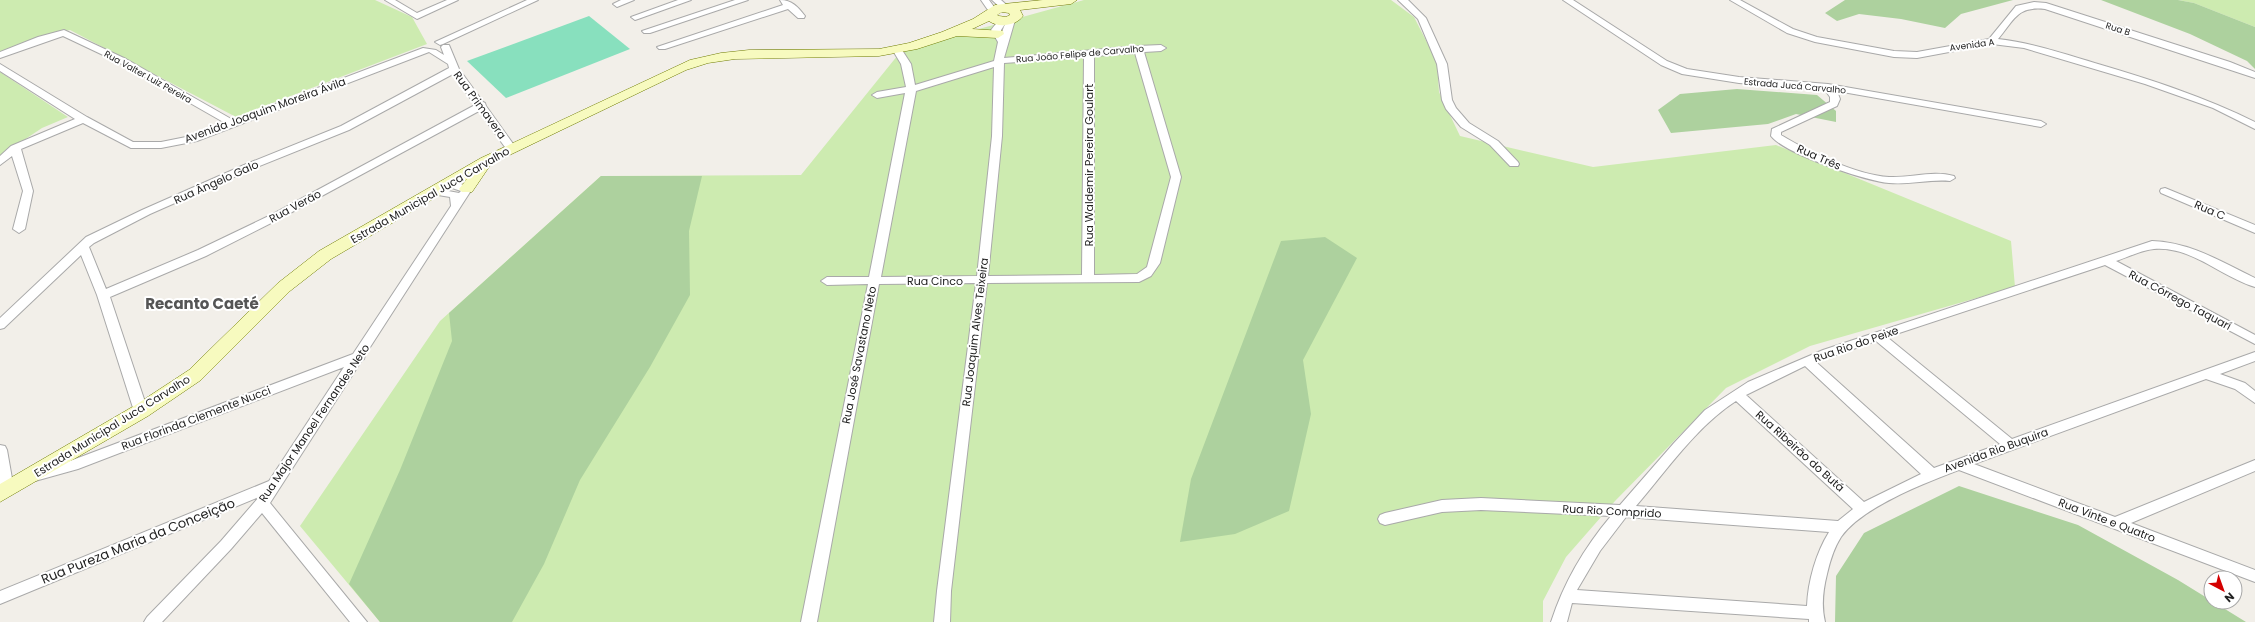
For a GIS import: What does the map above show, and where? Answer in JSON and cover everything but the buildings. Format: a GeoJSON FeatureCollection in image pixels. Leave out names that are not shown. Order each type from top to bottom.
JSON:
{"type":"FeatureCollection","features":[{"type":"Feature","properties":{"kind":"street"},"geometry":{"type":"LineString","coordinates":[[389,0],[417,16],[454,0]]}},
{"type":"Feature","properties":{"kind":"street"},"geometry":{"type":"LineString","coordinates":[[444,45],[478,26],[534,0]]}},
{"type":"Feature","properties":{"kind":"street"},"geometry":{"type":"LineString","coordinates":[[617,4],[630,0]]}},
{"type":"Feature","properties":{"kind":"street"},"geometry":{"type":"LineString","coordinates":[[635,16],[687,0]]}},
{"type":"Feature","properties":{"kind":"street"},"geometry":{"type":"LineString","coordinates":[[647,31],[744,0]]}},
{"type":"Feature","properties":{"kind":"street"},"geometry":{"type":"LineString","coordinates":[[985,0],[1002,18]]}},
{"type":"Feature","properties":{"kind":"street"},"geometry":{"type":"LineString","coordinates":[[952,34],[1053,2],[1071,0]]}},
{"type":"Feature","properties":{"kind":"street"},"geometry":{"type":"LineString","coordinates":[[1402,0],[1412,6],[1422,18],[1442,64],[1447,100],[1451,109],[1465,125],[1494,143],[1514,164]]}},
{"type":"Feature","properties":{"kind":"street","name":"Estrada Jucá Carvalho"},"geometry":{"type":"LineString","coordinates":[[1567,0],[1664,63],[1680,70],[1739,80],[1828,87],[2041,124]]}},
{"type":"Feature","properties":{"kind":"street","name":"Avenida A"},"geometry":{"type":"LineString","coordinates":[[1734,0],[1790,31],[1815,39],[1894,54],[1923,54],[1992,41],[2025,45],[2148,82],[2216,106],[2255,126]]}},
{"type":"Feature","properties":{"kind":"street"},"geometry":{"type":"LineString","coordinates":[[662,47],[787,3],[801,16]]}},
{"type":"Feature","properties":{"kind":"street","name":"Rua B"},"geometry":{"type":"LineString","coordinates":[[1992,41],[2019,8],[2034,5],[2046,6],[2227,64],[2255,75]]}},
{"type":"Feature","properties":{"kind":"street"},"geometry":{"type":"LineString","coordinates":[[952,34],[980,21],[1002,18]]}},
{"type":"Feature","properties":{"kind":"street","name":"Rua Joaquim Alves Teixeira"},"geometry":{"type":"LineString","coordinates":[[942,622],[945,576],[982,280],[997,136],[1002,18]]}},
{"type":"Feature","properties":{"kind":"street","name":"Rua Valter Luiz Pereira"},"geometry":{"type":"LineString","coordinates":[[0,55],[29,43],[64,33],[124,62],[231,124]]}},
{"type":"Feature","properties":{"kind":"street","name":"Estrada Municipal Juca Carvalho"},"geometry":{"type":"LineString","coordinates":[[4,492],[141,411],[195,375],[284,287],[312,264],[432,191],[511,148],[577,119],[680,67],[695,62],[733,55],[866,54],[897,49],[952,34]]}},
{"type":"Feature","properties":{"kind":"street","name":"Avenida Joaquim Moreira Ávila"},"geometry":{"type":"LineString","coordinates":[[0,67],[83,119],[131,145],[161,145],[193,139],[430,51],[430,45],[444,45]]}},
{"type":"Feature","properties":{"kind":"street","name":"Rua Primavera"},"geometry":{"type":"LineString","coordinates":[[444,45],[452,65],[482,105],[511,148]]}},
{"type":"Feature","properties":{"kind":"street","name":"Rua João Felipe de Carvalho"},"geometry":{"type":"LineString","coordinates":[[877,95],[912,89],[999,62],[1088,52],[1161,48]]}},
{"type":"Feature","properties":{"kind":"street"},"geometry":{"type":"LineString","coordinates":[[897,49],[906,64],[912,89]]}},
{"type":"Feature","properties":{"kind":"street","name":"Rua Cinco"},"geometry":{"type":"LineString","coordinates":[[828,281],[1139,278],[1147,274],[1152,269],[1176,177],[1138,49]]}},
{"type":"Feature","properties":{"kind":"street","name":"Rua Primavera"},"geometry":{"type":"LineString","coordinates":[[430,51],[452,65]]}},
{"type":"Feature","properties":{"kind":"street","name":"Rua Waldemir Pereira Goulart"},"geometry":{"type":"LineString","coordinates":[[1088,52],[1088,279]]}},
{"type":"Feature","properties":{"kind":"street","name":"Rua Ângelo Galo"},"geometry":{"type":"LineString","coordinates":[[0,325],[83,245],[153,209],[248,167],[346,128],[452,65]]}},
{"type":"Feature","properties":{"kind":"street","name":"Rua Três"},"geometry":{"type":"LineString","coordinates":[[1828,87],[1836,99],[1834,104],[1776,131],[1776,136],[1845,168],[1869,177],[1891,180],[1934,176],[1950,178]]}},
{"type":"Feature","properties":{"kind":"street","name":"Rua José Savastano Neto"},"geometry":{"type":"LineString","coordinates":[[809,622],[912,89]]}},
{"type":"Feature","properties":{"kind":"street","name":"Rua Verão"},"geometry":{"type":"LineString","coordinates":[[103,295],[202,253],[277,216],[482,105]]}},
{"type":"Feature","properties":{"kind":"street"},"geometry":{"type":"LineString","coordinates":[[0,162],[15,148],[83,119]]}},
{"type":"Feature","properties":{"kind":"street"},"geometry":{"type":"LineString","coordinates":[[15,148],[28,191],[19,229]]}},
{"type":"Feature","properties":{"kind":"street"},"geometry":{"type":"LineString","coordinates":[[447,183],[467,189],[486,161]]}},
{"type":"Feature","properties":{"kind":"street","name":"Rua Major Manoel Fernandes Neto"},"geometry":{"type":"LineString","coordinates":[[152,622],[226,545],[262,503],[276,484],[467,189]]}},
{"type":"Feature","properties":{"kind":"street"},"geometry":{"type":"LineString","coordinates":[[432,191],[454,194],[456,198],[454,207]]}},
{"type":"Feature","properties":{"kind":"street","name":"Rua C"},"geometry":{"type":"LineString","coordinates":[[2165,191],[2255,229]]}},
{"type":"Feature","properties":{"kind":"street","name":"Rua Rio do Peixe"},"geometry":{"type":"LineString","coordinates":[[1559,622],[1567,596],[1579,569],[1623,511],[1697,425],[1721,403],[1766,378],[1878,336],[2152,245],[2166,244],[2194,254],[2255,283]]}},
{"type":"Feature","properties":{"kind":"street"},"geometry":{"type":"LineString","coordinates":[[83,245],[103,295],[141,411]]}},
{"type":"Feature","properties":{"kind":"street","name":"Rua Córrego Taquarí"},"geometry":{"type":"LineString","coordinates":[[2106,261],[2255,340]]}},
{"type":"Feature","properties":{"kind":"street"},"geometry":{"type":"LineString","coordinates":[[1878,336],[2010,445]]}},
{"type":"Feature","properties":{"kind":"street","name":"Rua Florinda Clemente Nucci"},"geometry":{"type":"LineString","coordinates":[[31,477],[72,465],[360,356]]}},
{"type":"Feature","properties":{"kind":"street","name":"Avenida Rio Buquira"},"geometry":{"type":"LineString","coordinates":[[1816,618],[1816,591],[1823,560],[1840,527],[1863,509],[1932,475],[1959,464],[2255,356]]}},
{"type":"Feature","properties":{"kind":"street"},"geometry":{"type":"LineString","coordinates":[[1808,362],[1932,475]]}},
{"type":"Feature","properties":{"kind":"street"},"geometry":{"type":"LineString","coordinates":[[2207,374],[2240,386],[2255,398]]}},
{"type":"Feature","properties":{"kind":"street","name":"Rua Ribeirão do Butá"},"geometry":{"type":"LineString","coordinates":[[1736,394],[1863,509]]}},
{"type":"Feature","properties":{"kind":"street"},"geometry":{"type":"LineString","coordinates":[[0,450],[4,492]]}},
{"type":"Feature","properties":{"kind":"street","name":"Rua Vinte e Quatro"},"geometry":{"type":"LineString","coordinates":[[1959,464],[2255,576]]}},
{"type":"Feature","properties":{"kind":"street"},"geometry":{"type":"LineString","coordinates":[[2116,523],[2255,465]]}},
{"type":"Feature","properties":{"kind":"street","name":"Rua Pureza Maria da Conceição"},"geometry":{"type":"LineString","coordinates":[[0,598],[276,484]]}},
{"type":"Feature","properties":{"kind":"street"},"geometry":{"type":"LineString","coordinates":[[262,503],[359,622]]}},
{"type":"Feature","properties":{"kind":"street","name":"Rua Rio Comprido"},"geometry":{"type":"LineString","coordinates":[[1385,519],[1456,504],[1481,504],[1623,511],[1840,527]]}},
{"type":"Feature","properties":{"kind":"street"},"geometry":{"type":"LineString","coordinates":[[1567,596],[1816,618]]}},
{"type":"Feature","properties":{"kind":"green space"},"geometry":{"type":"Polygon","coordinates":[[[0,0],[375,0],[412,17],[427,44],[236,117],[70,30],[46,35],[0,53],[0,0]]]}},
{"type":"Feature","properties":{"kind":"green space"},"geometry":{"type":"Polygon","coordinates":[[[1084,0],[1391,0],[1414,17],[1437,62],[1439,92],[1460,136],[1593,167],[1776,145],[2011,241],[2015,287],[1810,346],[1726,388],[1615,501],[1566,557],[1543,601],[1543,622],[380,622],[300,526],[440,321],[601,176],[801,175],[902,50],[1084,0]]]}},
{"type":"Feature","properties":{"kind":"green space"},"geometry":{"type":"Polygon","coordinates":[[[1845,0],[2013,0],[1961,14],[1945,28],[1901,19],[1859,14],[1837,21],[1825,13],[1845,0]]]}},
{"type":"Feature","properties":{"kind":"green space"},"geometry":{"type":"Polygon","coordinates":[[[2101,0],[2178,0],[2194,3],[2255,27],[2255,69],[2247,61],[2190,34],[2101,0]]]}},
{"type":"Feature","properties":{"kind":"green space"},"geometry":{"type":"Polygon","coordinates":[[[2178,0],[2255,0],[2255,27],[2194,3],[2178,0]]]}},
{"type":"Feature","properties":{"kind":"green space"},"geometry":{"type":"Polygon","coordinates":[[[589,16],[630,49],[506,98],[467,61],[589,16]]]}},
{"type":"Feature","properties":{"kind":"green space"},"geometry":{"type":"Polygon","coordinates":[[[0,72],[68,117],[42,128],[0,156],[0,72]]]}},
{"type":"Feature","properties":{"kind":"green space"},"geometry":{"type":"Polygon","coordinates":[[[1737,89],[1817,95],[1836,111],[1836,122],[1796,114],[1768,124],[1671,133],[1658,110],[1680,94],[1737,89]]]}},
{"type":"Feature","properties":{"kind":"green space"},"geometry":{"type":"Polygon","coordinates":[[[601,176],[702,176],[689,231],[690,295],[650,367],[580,480],[544,564],[512,622],[380,622],[349,584],[400,470],[452,341],[449,313],[601,176]]]}},
{"type":"Feature","properties":{"kind":"green space"},"geometry":{"type":"Polygon","coordinates":[[[1325,237],[1357,258],[1303,360],[1311,414],[1289,511],[1235,534],[1180,542],[1191,479],[1281,241],[1325,237]]]}},
{"type":"Feature","properties":{"kind":"green space"},"geometry":{"type":"Polygon","coordinates":[[[1959,486],[2078,525],[2203,595],[2203,610],[2227,610],[2246,622],[1835,622],[1836,576],[1864,533],[1959,486]]]}},
{"type":"Feature","properties":{"kind":"district","name":"Recanto Caeté"},"geometry":{"type":"Point","coordinates":[202,303]}}]}
